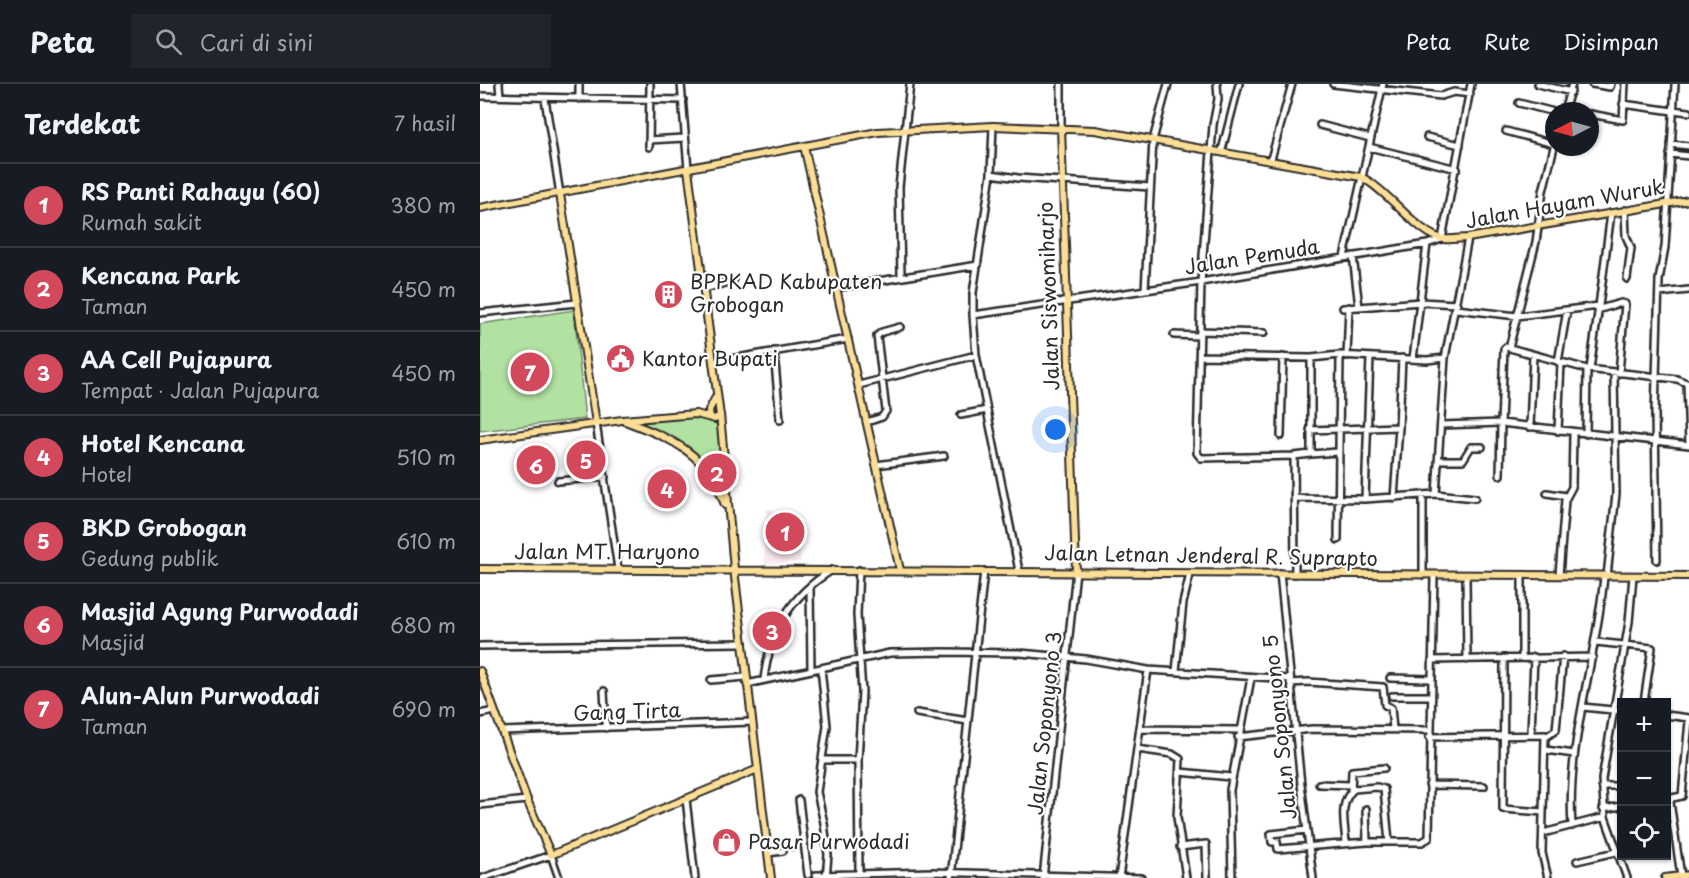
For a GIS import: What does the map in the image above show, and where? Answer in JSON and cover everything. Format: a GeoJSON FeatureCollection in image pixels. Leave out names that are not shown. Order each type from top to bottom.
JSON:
{"type":"FeatureCollection","features":[{"type":"Feature","properties":{"kind":"main road"},"geometry":{"type":"LineString","coordinates":[[480,208],[878,132],[993,126],[1061,127],[1222,150],[1361,177],[1382,191],[1422,227],[1444,239]]}},
{"type":"Feature","properties":{"kind":"main road","name":"Jalan Siswomiharjo"},"geometry":{"type":"LineString","coordinates":[[1061,127],[1061,181],[1076,572]]}},
{"type":"Feature","properties":{"kind":"main road"},"geometry":{"type":"LineString","coordinates":[[804,146],[900,570]]}},
{"type":"Feature","properties":{"kind":"main road"},"geometry":{"type":"LineString","coordinates":[[688,169],[720,413],[746,680],[771,878]]}},
{"type":"Feature","properties":{"kind":"main road"},"geometry":{"type":"LineString","coordinates":[[560,194],[596,423]]}},
{"type":"Feature","properties":{"kind":"main road","name":"Jalan Hayam Wuruk"},"geometry":{"type":"LineString","coordinates":[[1444,239],[1468,238],[1689,200]]}},
{"type":"Feature","properties":{"kind":"main road"},"geometry":{"type":"LineString","coordinates":[[717,393],[711,408],[712,418],[720,429]]}},
{"type":"Feature","properties":{"kind":"main road"},"geometry":{"type":"LineString","coordinates":[[480,440],[596,423],[696,414],[717,407],[720,413]]}},
{"type":"Feature","properties":{"kind":"main road"},"geometry":{"type":"LineString","coordinates":[[696,414],[712,418],[720,413]]}},
{"type":"Feature","properties":{"kind":"main road"},"geometry":{"type":"LineString","coordinates":[[622,420],[651,431],[691,452],[716,482],[729,517]]}},
{"type":"Feature","properties":{"kind":"main road","name":"Jalan MT. Haryono"},"geometry":{"type":"LineString","coordinates":[[480,568],[734,569]]}},
{"type":"Feature","properties":{"kind":"main road","name":"Jalan Letnan Jenderal R. Suprapto"},"geometry":{"type":"LineString","coordinates":[[734,569],[1689,576]]}},
{"type":"Feature","properties":{"kind":"main road"},"geometry":{"type":"LineString","coordinates":[[480,671],[527,800],[551,855],[758,769]]}},
{"type":"Feature","properties":{"kind":"main road"},"geometry":{"type":"LineString","coordinates":[[1665,878],[1689,875]]}},
{"type":"Feature","properties":{"kind":"street"},"geometry":{"type":"LineString","coordinates":[[499,84],[500,96]]}},
{"type":"Feature","properties":{"kind":"street"},"geometry":{"type":"LineString","coordinates":[[579,84],[579,99]]}},
{"type":"Feature","properties":{"kind":"street"},"geometry":{"type":"LineString","coordinates":[[648,147],[650,84]]}},
{"type":"Feature","properties":{"kind":"street"},"geometry":{"type":"LineString","coordinates":[[681,84],[688,169]]}},
{"type":"Feature","properties":{"kind":"street"},"geometry":{"type":"LineString","coordinates":[[901,275],[899,187],[910,84]]}},
{"type":"Feature","properties":{"kind":"street"},"geometry":{"type":"LineString","coordinates":[[1061,84],[1061,127]]}},
{"type":"Feature","properties":{"kind":"street"},"geometry":{"type":"LineString","coordinates":[[1145,290],[1153,140],[1167,84]]}},
{"type":"Feature","properties":{"kind":"street"},"geometry":{"type":"LineString","coordinates":[[1217,84],[1218,99],[1201,282],[1198,456],[1294,456],[1337,452]]}},
{"type":"Feature","properties":{"kind":"street"},"geometry":{"type":"LineString","coordinates":[[1222,150],[1239,84]]}},
{"type":"Feature","properties":{"kind":"street"},"geometry":{"type":"LineString","coordinates":[[1271,159],[1292,84]]}},
{"type":"Feature","properties":{"kind":"street"},"geometry":{"type":"LineString","coordinates":[[1333,84],[1383,87],[1441,96],[1454,92],[1470,94]]}},
{"type":"Feature","properties":{"kind":"street"},"geometry":{"type":"LineString","coordinates":[[1444,239],[1472,84]]}},
{"type":"Feature","properties":{"kind":"street"},"geometry":{"type":"LineString","coordinates":[[1538,84],[1570,92]]}},
{"type":"Feature","properties":{"kind":"street"},"geometry":{"type":"LineString","coordinates":[[1568,102],[1572,84]]}},
{"type":"Feature","properties":{"kind":"street"},"geometry":{"type":"LineString","coordinates":[[1592,84],[1610,87],[1611,84]]}},
{"type":"Feature","properties":{"kind":"street"},"geometry":{"type":"LineString","coordinates":[[1599,116],[1623,120],[1625,84]]}},
{"type":"Feature","properties":{"kind":"street"},"geometry":{"type":"LineString","coordinates":[[1657,560],[1656,376],[1659,293],[1675,84]]}},
{"type":"Feature","properties":{"kind":"street"},"geometry":{"type":"LineString","coordinates":[[1344,257],[1383,87]]}},
{"type":"Feature","properties":{"kind":"street"},"geometry":{"type":"LineString","coordinates":[[480,96],[682,100]]}},
{"type":"Feature","properties":{"kind":"street"},"geometry":{"type":"LineString","coordinates":[[545,99],[560,194]]}},
{"type":"Feature","properties":{"kind":"street"},"geometry":{"type":"LineString","coordinates":[[1519,103],[1545,110]]}},
{"type":"Feature","properties":{"kind":"street"},"geometry":{"type":"LineString","coordinates":[[1623,104],[1689,112]]}},
{"type":"Feature","properties":{"kind":"street"},"geometry":{"type":"LineString","coordinates":[[1320,125],[1370,138]]}},
{"type":"Feature","properties":{"kind":"street"},"geometry":{"type":"LineString","coordinates":[[993,126],[991,174],[973,315],[976,356],[1019,571]]}},
{"type":"Feature","properties":{"kind":"street"},"geometry":{"type":"LineString","coordinates":[[1506,131],[1545,143]]}},
{"type":"Feature","properties":{"kind":"street"},"geometry":{"type":"LineString","coordinates":[[1427,137],[1460,145]]}},
{"type":"Feature","properties":{"kind":"street"},"geometry":{"type":"LineString","coordinates":[[649,140],[684,138]]}},
{"type":"Feature","properties":{"kind":"street"},"geometry":{"type":"LineString","coordinates":[[1671,144],[1689,146]]}},
{"type":"Feature","properties":{"kind":"street"},"geometry":{"type":"LineString","coordinates":[[1369,147],[1457,169]]}},
{"type":"Feature","properties":{"kind":"street"},"geometry":{"type":"LineString","coordinates":[[1670,154],[1689,156]]}},
{"type":"Feature","properties":{"kind":"street"},"geometry":{"type":"LineString","coordinates":[[1509,348],[1539,226],[1543,191],[1552,156]]}},
{"type":"Feature","properties":{"kind":"street"},"geometry":{"type":"LineString","coordinates":[[991,174],[1150,187]]}},
{"type":"Feature","properties":{"kind":"street"},"geometry":{"type":"LineString","coordinates":[[1625,210],[1626,236],[1631,248],[1627,279]]}},
{"type":"Feature","properties":{"kind":"street"},"geometry":{"type":"LineString","coordinates":[[1586,435],[1589,369],[1611,213]]}},
{"type":"Feature","properties":{"kind":"street"},"geometry":{"type":"LineString","coordinates":[[1436,495],[1445,358],[1457,306],[1468,238]]}},
{"type":"Feature","properties":{"kind":"street","name":"Jalan Pemuda"},"geometry":{"type":"LineString","coordinates":[[973,315],[1201,282],[1427,244],[1444,239]]}},
{"type":"Feature","properties":{"kind":"street"},"geometry":{"type":"LineString","coordinates":[[1413,359],[1427,244]]}},
{"type":"Feature","properties":{"kind":"street"},"geometry":{"type":"LineString","coordinates":[[1353,256],[1359,307]]}},
{"type":"Feature","properties":{"kind":"street"},"geometry":{"type":"LineString","coordinates":[[835,288],[901,275],[978,265]]}},
{"type":"Feature","properties":{"kind":"street"},"geometry":{"type":"LineString","coordinates":[[704,289],[733,281]]}},
{"type":"Feature","properties":{"kind":"street"},"geometry":{"type":"LineString","coordinates":[[1659,293],[1689,290]]}},
{"type":"Feature","properties":{"kind":"street"},"geometry":{"type":"LineString","coordinates":[[1347,357],[1346,308],[1420,302],[1517,316],[1625,304],[1617,373],[1616,494],[1596,642],[1574,754],[1572,826]]}},
{"type":"Feature","properties":{"kind":"street"},"geometry":{"type":"LineString","coordinates":[[480,314],[577,303]]}},
{"type":"Feature","properties":{"kind":"street"},"geometry":{"type":"LineString","coordinates":[[1558,431],[1560,362],[1567,310]]}},
{"type":"Feature","properties":{"kind":"street"},"geometry":{"type":"LineString","coordinates":[[867,422],[885,414],[877,336],[882,332],[900,327]]}},
{"type":"Feature","properties":{"kind":"street"},"geometry":{"type":"LineString","coordinates":[[1174,335],[1264,333]]}},
{"type":"Feature","properties":{"kind":"street"},"geometry":{"type":"LineString","coordinates":[[713,362],[848,339]]}},
{"type":"Feature","properties":{"kind":"street"},"geometry":{"type":"LineString","coordinates":[[1441,425],[1501,423],[1573,434],[1689,445],[1688,384],[1656,376],[1589,369],[1509,348],[1504,349],[1501,423],[1500,475]]}},
{"type":"Feature","properties":{"kind":"street"},"geometry":{"type":"LineString","coordinates":[[774,351],[780,420]]}},
{"type":"Feature","properties":{"kind":"street"},"geometry":{"type":"LineString","coordinates":[[1199,356],[1311,358],[1340,355],[1413,359],[1445,358]]}},
{"type":"Feature","properties":{"kind":"street"},"geometry":{"type":"LineString","coordinates":[[1338,540],[1337,452],[1340,355]]}},
{"type":"Feature","properties":{"kind":"street"},"geometry":{"type":"LineString","coordinates":[[1530,427],[1533,355]]}},
{"type":"Feature","properties":{"kind":"street"},"geometry":{"type":"LineString","coordinates":[[859,385],[976,356]]}},
{"type":"Feature","properties":{"kind":"street"},"geometry":{"type":"LineString","coordinates":[[1281,436],[1283,357]]}},
{"type":"Feature","properties":{"kind":"street"},"geometry":{"type":"LineString","coordinates":[[1365,499],[1370,357]]}},
{"type":"Feature","properties":{"kind":"street"},"geometry":{"type":"LineString","coordinates":[[1311,358],[1311,454]]}},
{"type":"Feature","properties":{"kind":"street"},"geometry":{"type":"LineString","coordinates":[[1394,498],[1402,358]]}},
{"type":"Feature","properties":{"kind":"street"},"geometry":{"type":"LineString","coordinates":[[961,415],[987,410]]}},
{"type":"Feature","properties":{"kind":"street"},"geometry":{"type":"LineString","coordinates":[[596,423],[618,569]]}},
{"type":"Feature","properties":{"kind":"street"},"geometry":{"type":"LineString","coordinates":[[1310,430],[1399,427]]}},
{"type":"Feature","properties":{"kind":"street"},"geometry":{"type":"LineString","coordinates":[[1559,576],[1566,496],[1572,487],[1573,434]]}},
{"type":"Feature","properties":{"kind":"street"},"geometry":{"type":"LineString","coordinates":[[1440,460],[1463,460],[1471,447],[1482,447]]}},
{"type":"Feature","properties":{"kind":"street"},"geometry":{"type":"LineString","coordinates":[[876,465],[944,456]]}},
{"type":"Feature","properties":{"kind":"street"},"geometry":{"type":"LineString","coordinates":[[1294,456],[1295,574]]}},
{"type":"Feature","properties":{"kind":"street"},"geometry":{"type":"LineString","coordinates":[[558,481],[605,477]]}},
{"type":"Feature","properties":{"kind":"street"},"geometry":{"type":"LineString","coordinates":[[1548,494],[1566,496]]}},
{"type":"Feature","properties":{"kind":"street"},"geometry":{"type":"LineString","coordinates":[[1295,498],[1365,499],[1436,495],[1475,498]]}},
{"type":"Feature","properties":{"kind":"street"},"geometry":{"type":"LineString","coordinates":[[1423,496],[1423,575]]}},
{"type":"Feature","properties":{"kind":"street"},"geometry":{"type":"LineString","coordinates":[[764,680],[768,650],[785,613],[810,586],[834,570]]}},
{"type":"Feature","properties":{"kind":"street"},"geometry":{"type":"LineString","coordinates":[[859,570],[857,615],[862,692],[858,760],[859,872]]}},
{"type":"Feature","properties":{"kind":"street"},"geometry":{"type":"LineString","coordinates":[[952,875],[984,571]]}},
{"type":"Feature","properties":{"kind":"street","name":"Jalan Soponyono 3"},"geometry":{"type":"LineString","coordinates":[[1043,876],[1076,572]]}},
{"type":"Feature","properties":{"kind":"street","name":"Jalan Soponyono 5"},"geometry":{"type":"LineString","coordinates":[[1280,573],[1295,730],[1313,878]]}},
{"type":"Feature","properties":{"kind":"street"},"geometry":{"type":"LineString","coordinates":[[1176,671],[1183,600],[1190,574]]}},
{"type":"Feature","properties":{"kind":"street"},"geometry":{"type":"LineString","coordinates":[[1307,830],[1271,834],[1272,842],[1277,842],[1278,849],[1346,843],[1422,842],[1429,838],[1429,734],[1434,575]]}},
{"type":"Feature","properties":{"kind":"street"},"geometry":{"type":"LineString","coordinates":[[1466,575],[1467,660]]}},
{"type":"Feature","properties":{"kind":"street"},"geometry":{"type":"LineString","coordinates":[[1522,575],[1522,657]]}},
{"type":"Feature","properties":{"kind":"street"},"geometry":{"type":"LineString","coordinates":[[1627,878],[1605,817],[1602,786],[1633,576]]}},
{"type":"Feature","properties":{"kind":"street"},"geometry":{"type":"LineString","coordinates":[[810,586],[812,670]]}},
{"type":"Feature","properties":{"kind":"street"},"geometry":{"type":"LineString","coordinates":[[1596,642],[1652,649],[1645,698]]}},
{"type":"Feature","properties":{"kind":"street"},"geometry":{"type":"LineString","coordinates":[[480,646],[743,643]]}},
{"type":"Feature","properties":{"kind":"street"},"geometry":{"type":"LineString","coordinates":[[711,681],[764,680],[890,653],[976,651],[1068,657],[1148,670],[1383,687],[1383,699],[1385,705],[1391,708],[1394,729]]}},
{"type":"Feature","properties":{"kind":"street"},"geometry":{"type":"LineString","coordinates":[[1546,737],[1556,730],[1563,656]]}},
{"type":"Feature","properties":{"kind":"street"},"geometry":{"type":"LineString","coordinates":[[1531,733],[1534,657]]}},
{"type":"Feature","properties":{"kind":"street"},"geometry":{"type":"LineString","coordinates":[[1432,660],[1593,657]]}},
{"type":"Feature","properties":{"kind":"street"},"geometry":{"type":"LineString","coordinates":[[1504,658],[1503,809],[1543,812]]}},
{"type":"Feature","properties":{"kind":"street"},"geometry":{"type":"LineString","coordinates":[[820,668],[827,726],[817,792],[824,823],[826,876]]}},
{"type":"Feature","properties":{"kind":"street"},"geometry":{"type":"LineString","coordinates":[[1119,877],[1148,670]]}},
{"type":"Feature","properties":{"kind":"street"},"geometry":{"type":"LineString","coordinates":[[1232,878],[1229,823],[1231,777],[1251,678]]}},
{"type":"Feature","properties":{"kind":"street"},"geometry":{"type":"LineString","coordinates":[[1389,678],[1432,680]]}},
{"type":"Feature","properties":{"kind":"street"},"geometry":{"type":"LineString","coordinates":[[604,691],[606,728]]}},
{"type":"Feature","properties":{"kind":"street"},"geometry":{"type":"LineString","coordinates":[[1392,696],[1431,696]]}},
{"type":"Feature","properties":{"kind":"street"},"geometry":{"type":"LineString","coordinates":[[1583,707],[1617,710]]}},
{"type":"Feature","properties":{"kind":"street"},"geometry":{"type":"LineString","coordinates":[[480,714],[494,711]]}},
{"type":"Feature","properties":{"kind":"street"},"geometry":{"type":"LineString","coordinates":[[917,713],[968,722]]}},
{"type":"Feature","properties":{"kind":"street"},"geometry":{"type":"LineString","coordinates":[[1671,716],[1689,719],[1686,796],[1672,798],[1670,802],[1681,876]]}},
{"type":"Feature","properties":{"kind":"street","name":"Gang Tirta"},"geometry":{"type":"LineString","coordinates":[[502,731],[752,722]]}},
{"type":"Feature","properties":{"kind":"street"},"geometry":{"type":"LineString","coordinates":[[1140,729],[1239,734],[1295,730],[1394,729],[1429,734],[1531,733],[1546,737]]}},
{"type":"Feature","properties":{"kind":"street"},"geometry":{"type":"LineString","coordinates":[[1546,737],[1542,853],[1548,878]]}},
{"type":"Feature","properties":{"kind":"street"},"geometry":{"type":"LineString","coordinates":[[1137,749],[1178,756],[1180,759],[1177,804],[1180,847],[1186,878]]}},
{"type":"Feature","properties":{"kind":"street"},"geometry":{"type":"LineString","coordinates":[[1546,750],[1574,754]]}},
{"type":"Feature","properties":{"kind":"street"},"geometry":{"type":"LineString","coordinates":[[822,760],[858,760]]}},
{"type":"Feature","properties":{"kind":"street"},"geometry":{"type":"LineString","coordinates":[[1346,843],[1344,812],[1345,802],[1351,788],[1352,771],[1384,768]]}},
{"type":"Feature","properties":{"kind":"street"},"geometry":{"type":"LineString","coordinates":[[1180,772],[1231,777]]}},
{"type":"Feature","properties":{"kind":"street"},"geometry":{"type":"LineString","coordinates":[[1319,784],[1351,788],[1384,787],[1389,842]]}},
{"type":"Feature","properties":{"kind":"street"},"geometry":{"type":"LineString","coordinates":[[1429,785],[1484,786]]}},
{"type":"Feature","properties":{"kind":"street"},"geometry":{"type":"LineString","coordinates":[[1602,786],[1617,786]]}},
{"type":"Feature","properties":{"kind":"street"},"geometry":{"type":"LineString","coordinates":[[686,799],[695,878]]}},
{"type":"Feature","properties":{"kind":"street"},"geometry":{"type":"LineString","coordinates":[[480,805],[527,800]]}},
{"type":"Feature","properties":{"kind":"street"},"geometry":{"type":"LineString","coordinates":[[800,801],[808,875]]}},
{"type":"Feature","properties":{"kind":"street"},"geometry":{"type":"LineString","coordinates":[[1603,809],[1617,807]]}},
{"type":"Feature","properties":{"kind":"street"},"geometry":{"type":"LineString","coordinates":[[1366,809],[1367,842]]}},
{"type":"Feature","properties":{"kind":"street"},"geometry":{"type":"LineString","coordinates":[[1543,833],[1605,817]]}},
{"type":"Feature","properties":{"kind":"street"},"geometry":{"type":"LineString","coordinates":[[1180,847],[1206,844],[1208,878]]}},
{"type":"Feature","properties":{"kind":"street"},"geometry":{"type":"LineString","coordinates":[[795,849],[805,848]]}},
{"type":"Feature","properties":{"kind":"street"},"geometry":{"type":"LineString","coordinates":[[768,853],[783,851]]}},
{"type":"Feature","properties":{"kind":"street"},"geometry":{"type":"LineString","coordinates":[[1577,861],[1616,852]]}},
{"type":"Feature","properties":{"kind":"street"},"geometry":{"type":"LineString","coordinates":[[483,878],[498,876],[551,855],[559,878]]}},
{"type":"Feature","properties":{"kind":"street"},"geometry":{"type":"LineString","coordinates":[[816,875],[859,872],[1142,878]]}},
{"type":"Feature","properties":{"kind":"shaded area"},"geometry":{"type":"Polygon","coordinates":[[[766,509],[773,509],[773,518],[798,516],[801,562],[765,564],[764,539],[772,538],[771,525],[766,525],[766,509]]]}},
{"type":"Feature","properties":{"kind":"green space"},"geometry":{"type":"Polygon","coordinates":[[[574,310],[585,419],[480,431],[480,324],[574,310]]]}},
{"type":"Feature","properties":{"kind":"green space"},"geometry":{"type":"Polygon","coordinates":[[[696,414],[716,421],[718,425],[729,515],[723,496],[691,452],[623,420],[696,414]]]}},
{"type":"Feature","properties":{"kind":"tunnel"},"geometry":{"type":"LineString","coordinates":[[783,851],[795,849]]}},
{"type":"Feature","properties":{"kind":"place","name":"BPPKAD Kabupaten Grobogan"},"geometry":{"type":"Point","coordinates":[669,294]}},
{"type":"Feature","properties":{"kind":"place","name":"Kantor Bupati"},"geometry":{"type":"Point","coordinates":[621,359]}},
{"type":"Feature","properties":{"kind":"place","name":"Alun-Alun Purwodadi"},"geometry":{"type":"Point","coordinates":[530,372]}},
{"type":"Feature","properties":{"kind":"place","name":"BKD Grobogan"},"geometry":{"type":"Point","coordinates":[586,460]}},
{"type":"Feature","properties":{"kind":"place","name":"Masjid Agung Purwodadi"},"geometry":{"type":"Point","coordinates":[536,465]}},
{"type":"Feature","properties":{"kind":"place","name":"Kencana Park"},"geometry":{"type":"Point","coordinates":[717,473]}},
{"type":"Feature","properties":{"kind":"place","name":"Hotel Kencana"},"geometry":{"type":"Point","coordinates":[667,489]}},
{"type":"Feature","properties":{"kind":"place","name":"RS Panti Rahayu (60)"},"geometry":{"type":"Point","coordinates":[785,532]}},
{"type":"Feature","properties":{"kind":"place","name":"AA Cell Pujapura"},"geometry":{"type":"Point","coordinates":[772,631]}},
{"type":"Feature","properties":{"kind":"place","name":"Pasar Purwodadi"},"geometry":{"type":"Point","coordinates":[727,842]}}]}
